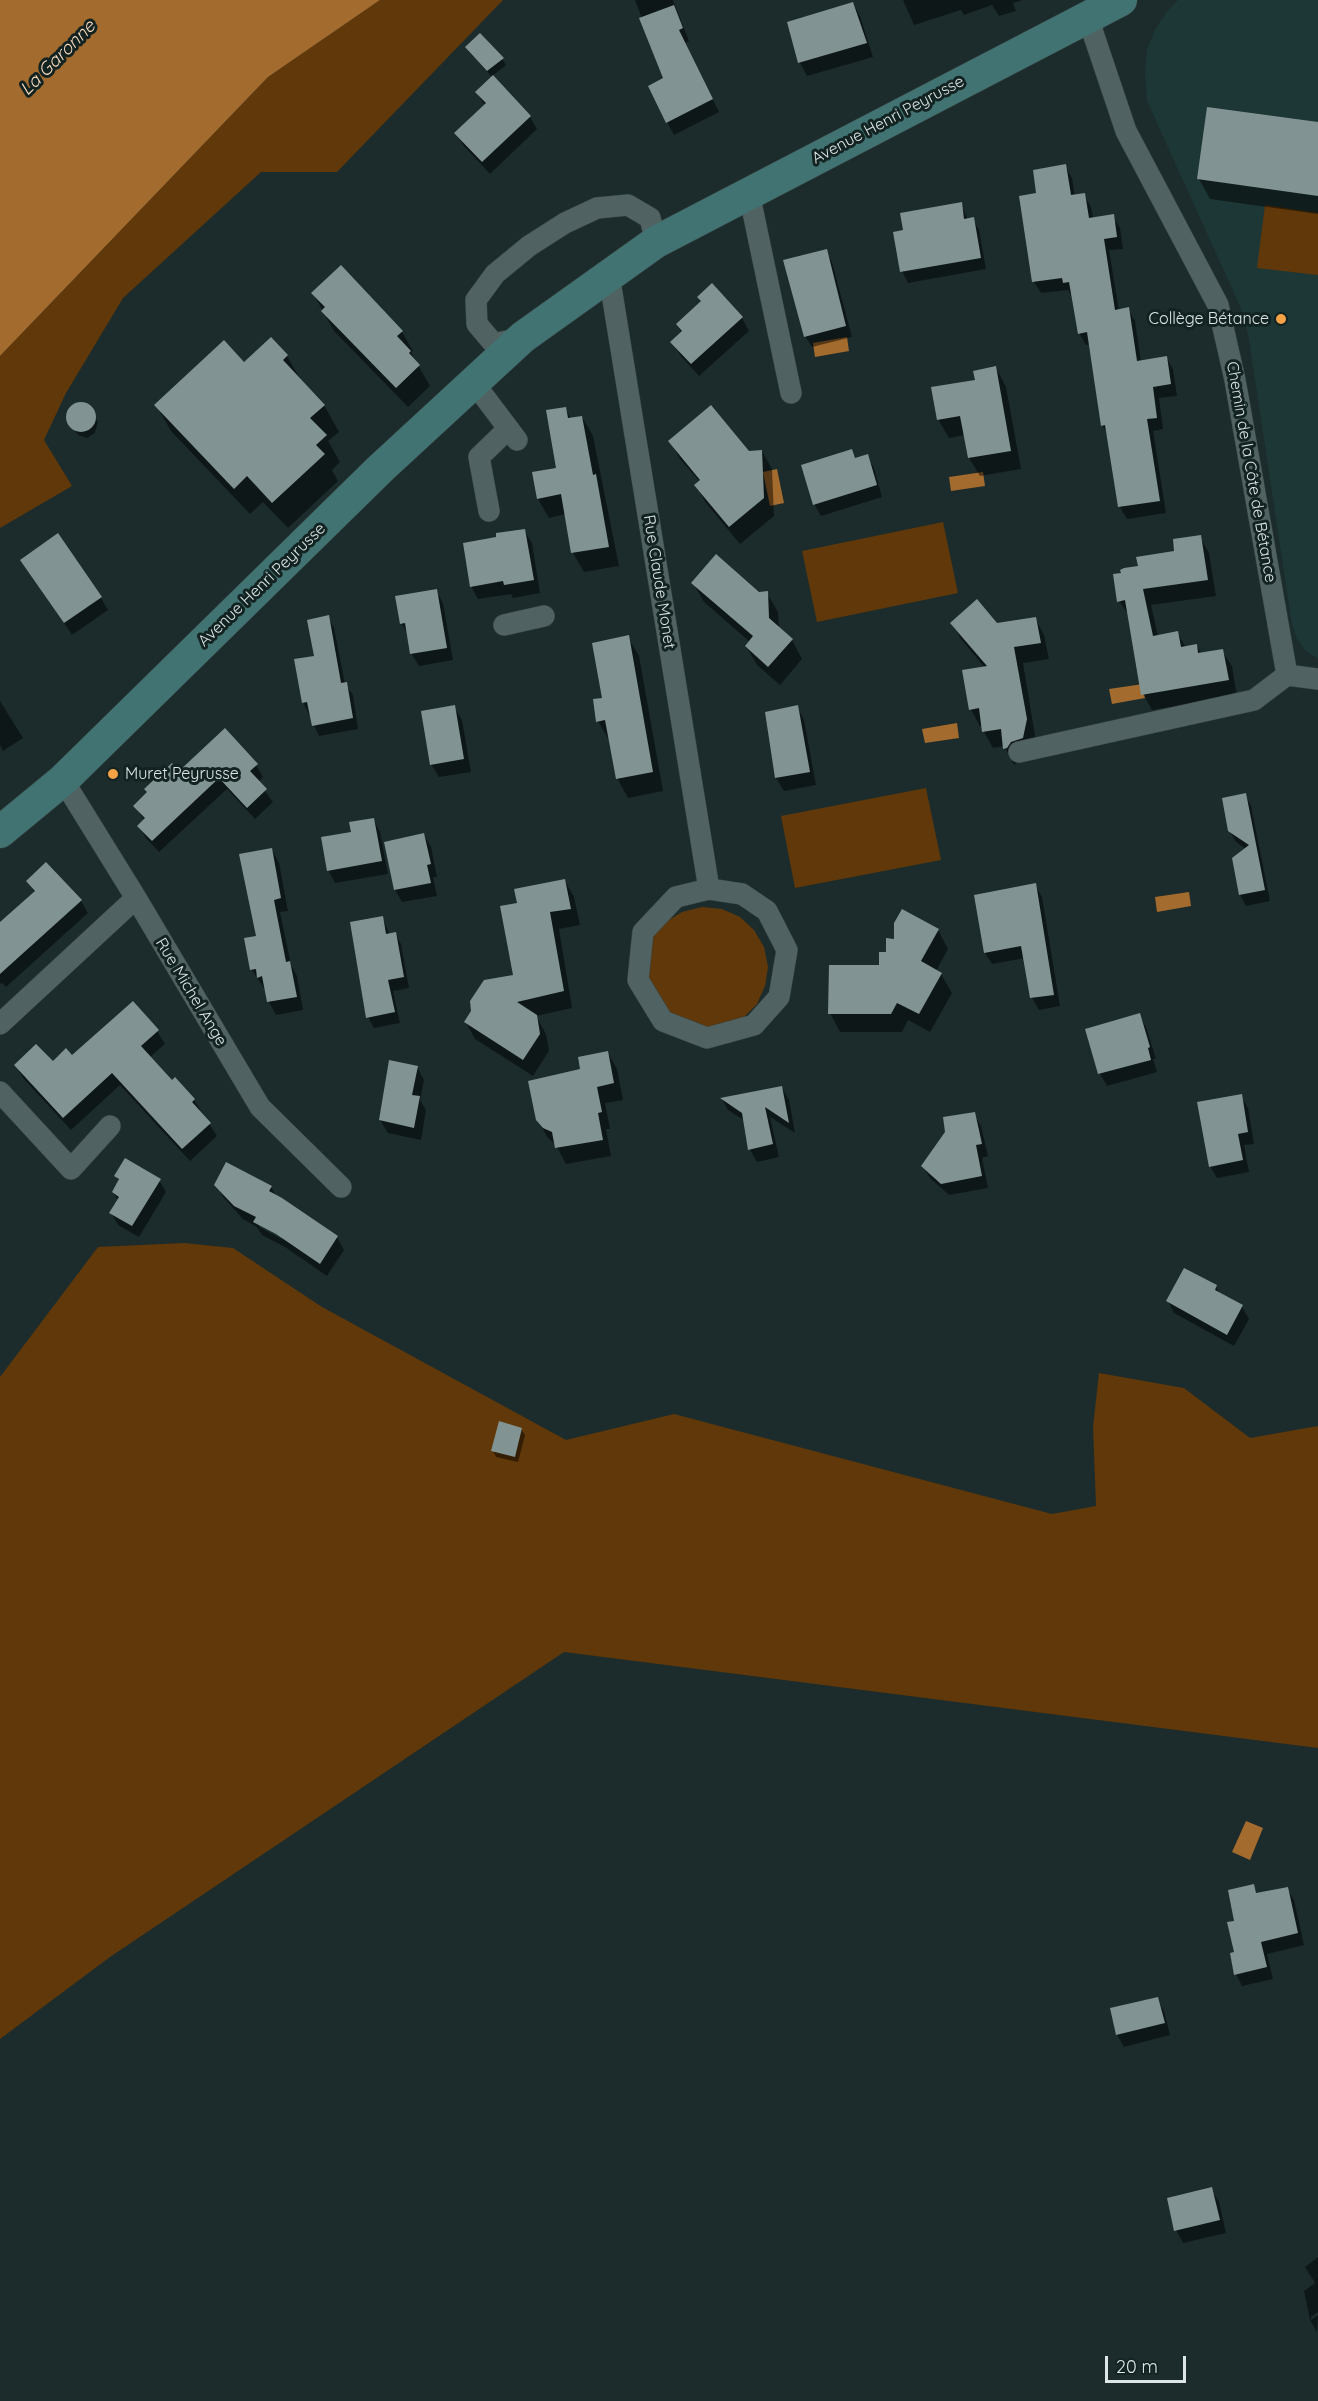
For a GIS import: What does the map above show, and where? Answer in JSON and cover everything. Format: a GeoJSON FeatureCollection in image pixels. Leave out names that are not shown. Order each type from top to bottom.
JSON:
{"type":"FeatureCollection","features":[{"type":"Feature","properties":{"kind":"street","name":"Avenue Henri Peyrusse"},"geometry":{"type":"LineString","coordinates":[[0,832],[63,780],[380,469],[523,338],[656,242],[1121,0]]}},
{"type":"Feature","properties":{"kind":"street","name":"Chemin de la Côte de Bétance"},"geometry":{"type":"LineString","coordinates":[[1090,16],[1093,33],[1126,131],[1218,305],[1236,380],[1287,675]]}},
{"type":"Feature","properties":{"kind":"street"},"geometry":{"type":"LineString","coordinates":[[750,193],[792,393]]}},
{"type":"Feature","properties":{"kind":"street","name":"Avenue Henri Peyrusse"},"geometry":{"type":"LineString","coordinates":[[523,338],[494,344],[477,324],[476,300],[495,274],[529,246],[566,223],[597,208],[628,205],[650,218],[656,242]]}},
{"type":"Feature","properties":{"kind":"street","name":"Rue Claude Monet"},"geometry":{"type":"LineString","coordinates":[[609,275],[709,889]]}},
{"type":"Feature","properties":{"kind":"street"},"geometry":{"type":"LineString","coordinates":[[474,383],[513,434],[479,457],[489,511]]}},
{"type":"Feature","properties":{"kind":"street"},"geometry":{"type":"LineString","coordinates":[[504,625],[544,616]]}},
{"type":"Feature","properties":{"kind":"street"},"geometry":{"type":"LineString","coordinates":[[1019,752],[1254,700],[1287,675],[1318,679]]}},
{"type":"Feature","properties":{"kind":"street","name":"Rue Michel Ange"},"geometry":{"type":"LineString","coordinates":[[63,780],[260,1107],[341,1186]]}},
{"type":"Feature","properties":{"kind":"street"},"geometry":{"type":"LineString","coordinates":[[709,889],[742,894],[767,911],[787,950],[779,997],[754,1025],[707,1038],[663,1021],[638,980],[643,932],[676,897],[709,889]]}},
{"type":"Feature","properties":{"kind":"street"},"geometry":{"type":"LineString","coordinates":[[0,1024],[136,898]]}},
{"type":"Feature","properties":{"kind":"street"},"geometry":{"type":"LineString","coordinates":[[0,1092],[71,1169],[110,1126]]}},
{"type":"Feature","properties":{"kind":"shaded area"},"geometry":{"type":"Polygon","coordinates":[[[380,0],[503,0],[337,172],[261,172],[123,298],[66,393],[44,440],[72,486],[0,528],[0,356],[268,77],[380,0]]]}},
{"type":"Feature","properties":{"kind":"shaded area","name":"Collège Bétance"},"geometry":{"type":"Polygon","coordinates":[[[1178,0],[1318,0],[1318,659],[1306,651],[1297,639],[1292,625],[1248,333],[1240,306],[1147,101],[1145,75],[1147,49],[1156,28],[1178,0]]]}},
{"type":"Feature","properties":{"kind":"shaded area"},"geometry":{"type":"Polygon","coordinates":[[[1265,205],[1318,213],[1318,275],[1257,268],[1265,205]]]}},
{"type":"Feature","properties":{"kind":"shaded area"},"geometry":{"type":"Polygon","coordinates":[[[943,522],[958,593],[817,622],[802,551],[943,522]]]}},
{"type":"Feature","properties":{"kind":"shaded area"},"geometry":{"type":"Polygon","coordinates":[[[926,788],[941,860],[795,888],[781,816],[926,788]]]}},
{"type":"Feature","properties":{"kind":"shaded area"},"geometry":{"type":"Polygon","coordinates":[[[702,907],[722,909],[740,917],[754,930],[764,947],[768,967],[765,986],[757,1004],[743,1018],[706,1031],[667,1017],[645,981],[651,940],[664,923],[682,912],[702,907]]]}},
{"type":"Feature","properties":{"kind":"shaded area"},"geometry":{"type":"Polygon","coordinates":[[[184,1243],[233,1248],[322,1307],[566,1440],[674,1414],[1052,1514],[1096,1506],[1093,1427],[1099,1373],[1184,1388],[1250,1438],[1318,1426],[1318,1748],[564,1652],[110,1957],[0,2039],[0,1377],[98,1247],[184,1243]]]}},
{"type":"Feature","properties":{"kind":"water","name":"La Garonne"},"geometry":{"type":"Polygon","coordinates":[[[0,0],[380,0],[268,77],[0,356],[0,0]]]}},
{"type":"Feature","properties":{"kind":"water"},"geometry":{"type":"Polygon","coordinates":[[[847,337],[849,351],[815,357],[813,343],[847,337]]]}},
{"type":"Feature","properties":{"kind":"water"},"geometry":{"type":"Polygon","coordinates":[[[777,469],[784,503],[770,506],[763,472],[777,469]]]}},
{"type":"Feature","properties":{"kind":"water"},"geometry":{"type":"Polygon","coordinates":[[[983,472],[985,486],[951,491],[949,477],[983,472]]]}},
{"type":"Feature","properties":{"kind":"water"},"geometry":{"type":"Polygon","coordinates":[[[1143,684],[1145,698],[1112,704],[1109,689],[1143,684]]]}},
{"type":"Feature","properties":{"kind":"water"},"geometry":{"type":"Polygon","coordinates":[[[957,723],[959,738],[925,743],[922,729],[957,723]]]}},
{"type":"Feature","properties":{"kind":"water"},"geometry":{"type":"Polygon","coordinates":[[[1189,892],[1191,906],[1157,912],[1155,897],[1189,892]]]}},
{"type":"Feature","properties":{"kind":"water"},"geometry":{"type":"Polygon","coordinates":[[[1246,1821],[1263,1828],[1250,1860],[1232,1852],[1246,1821]]]}},
{"type":"Feature","properties":{"kind":"building"},"geometry":{"type":"Polygon","coordinates":[[[853,2],[867,43],[798,63],[787,22],[853,2]]]}},
{"type":"Feature","properties":{"kind":"building"},"geometry":{"type":"Polygon","coordinates":[[[674,5],[683,28],[679,30],[713,99],[666,123],[648,86],[663,78],[639,18],[674,5]]]}},
{"type":"Feature","properties":{"kind":"building"},"geometry":{"type":"Polygon","coordinates":[[[480,33],[504,58],[487,71],[465,47],[480,33]]]}},
{"type":"Feature","properties":{"kind":"building"},"geometry":{"type":"Polygon","coordinates":[[[493,75],[531,116],[482,162],[454,133],[486,103],[475,92],[493,75]]]}},
{"type":"Feature","properties":{"kind":"building"},"geometry":{"type":"Polygon","coordinates":[[[1207,107],[1318,122],[1318,196],[1197,179],[1207,107]]]}},
{"type":"Feature","properties":{"kind":"building"},"geometry":{"type":"Polygon","coordinates":[[[1066,164],[1071,195],[1085,193],[1089,218],[1114,214],[1117,237],[1104,239],[1115,310],[1129,307],[1137,361],[1167,356],[1171,384],[1153,387],[1157,418],[1147,419],[1160,501],[1118,507],[1105,425],[1101,426],[1087,332],[1078,334],[1069,282],[1063,283],[1062,278],[1032,282],[1019,196],[1036,193],[1033,170],[1066,164]]]}},
{"type":"Feature","properties":{"kind":"building"},"geometry":{"type":"Polygon","coordinates":[[[962,202],[964,219],[974,217],[981,258],[900,272],[893,232],[903,230],[900,213],[962,202]]]}},
{"type":"Feature","properties":{"kind":"building"},"geometry":{"type":"Polygon","coordinates":[[[827,249],[846,326],[804,337],[783,260],[827,249]]]}},
{"type":"Feature","properties":{"kind":"building"},"geometry":{"type":"Polygon","coordinates":[[[341,265],[403,331],[397,336],[420,365],[396,388],[321,311],[325,307],[311,293],[341,265]]]}},
{"type":"Feature","properties":{"kind":"building"},"geometry":{"type":"Polygon","coordinates":[[[712,283],[743,317],[691,364],[670,342],[682,331],[676,324],[701,301],[697,297],[712,283]]]}},
{"type":"Feature","properties":{"kind":"building"},"geometry":{"type":"Polygon","coordinates":[[[271,337],[288,355],[283,360],[325,405],[310,418],[327,435],[316,445],[325,454],[272,503],[247,476],[234,489],[154,405],[224,340],[244,362],[271,337]]]}},
{"type":"Feature","properties":{"kind":"building"},"geometry":{"type":"Polygon","coordinates":[[[996,366],[1011,451],[968,458],[960,416],[937,420],[931,387],[975,380],[973,371],[996,366]]]}},
{"type":"Feature","properties":{"kind":"building"},"geometry":{"type":"Polygon","coordinates":[[[81,402],[92,406],[96,417],[92,428],[81,432],[70,428],[66,417],[70,406],[81,402]]]}},
{"type":"Feature","properties":{"kind":"building"},"geometry":{"type":"Polygon","coordinates":[[[711,405],[749,451],[762,450],[764,498],[729,527],[694,485],[700,480],[668,441],[711,405]]]}},
{"type":"Feature","properties":{"kind":"building"},"geometry":{"type":"Polygon","coordinates":[[[566,407],[568,418],[582,416],[593,475],[596,474],[609,547],[571,553],[561,494],[537,499],[532,472],[556,468],[546,410],[566,407]]]}},
{"type":"Feature","properties":{"kind":"building"},"geometry":{"type":"Polygon","coordinates":[[[852,449],[855,458],[868,454],[877,485],[813,505],[801,465],[852,449]]]}},
{"type":"Feature","properties":{"kind":"building"},"geometry":{"type":"Polygon","coordinates":[[[525,529],[534,580],[504,585],[503,581],[470,587],[463,543],[496,537],[496,533],[525,529]]]}},
{"type":"Feature","properties":{"kind":"building"},"geometry":{"type":"Polygon","coordinates":[[[58,533],[102,597],[64,623],[20,560],[58,533]]]}},
{"type":"Feature","properties":{"kind":"building"},"geometry":{"type":"Polygon","coordinates":[[[1201,535],[1208,580],[1143,589],[1153,636],[1178,631],[1181,647],[1197,644],[1198,653],[1223,649],[1229,680],[1141,695],[1125,600],[1117,602],[1113,574],[1121,573],[1120,570],[1124,568],[1138,566],[1136,557],[1174,551],[1173,539],[1201,535]]]}},
{"type":"Feature","properties":{"kind":"building"},"geometry":{"type":"Polygon","coordinates":[[[716,554],[759,592],[768,591],[769,618],[793,639],[768,667],[745,646],[753,636],[691,583],[716,554]]]}},
{"type":"Feature","properties":{"kind":"building"},"geometry":{"type":"Polygon","coordinates":[[[437,589],[447,648],[410,654],[405,623],[400,624],[395,596],[437,589]]]}},
{"type":"Feature","properties":{"kind":"building"},"geometry":{"type":"Polygon","coordinates":[[[977,599],[997,623],[1036,617],[1041,643],[1014,647],[1027,719],[1023,738],[1011,742],[1007,748],[1003,749],[1001,729],[982,732],[979,708],[969,710],[962,670],[987,666],[950,623],[977,599]]]}},
{"type":"Feature","properties":{"kind":"building"},"geometry":{"type":"Polygon","coordinates":[[[329,615],[341,683],[347,682],[353,718],[312,726],[307,702],[302,703],[294,659],[314,656],[307,620],[329,615]]]}},
{"type":"Feature","properties":{"kind":"building"},"geometry":{"type":"Polygon","coordinates":[[[629,635],[653,772],[616,779],[605,720],[596,722],[593,699],[602,698],[592,643],[629,635]]]}},
{"type":"Feature","properties":{"kind":"building"},"geometry":{"type":"Polygon","coordinates":[[[455,705],[464,759],[430,765],[421,711],[455,705]]]}},
{"type":"Feature","properties":{"kind":"building"},"geometry":{"type":"Polygon","coordinates":[[[798,705],[810,772],[775,778],[765,712],[798,705]]]}},
{"type":"Feature","properties":{"kind":"building"},"geometry":{"type":"Polygon","coordinates":[[[225,728],[258,764],[250,771],[267,789],[247,808],[219,778],[152,841],[137,826],[145,818],[133,806],[147,792],[144,789],[172,763],[179,771],[225,728]]]}},
{"type":"Feature","properties":{"kind":"building"},"geometry":{"type":"Polygon","coordinates":[[[1246,793],[1265,890],[1239,895],[1232,858],[1249,845],[1228,831],[1222,798],[1246,793]]]}},
{"type":"Feature","properties":{"kind":"building"},"geometry":{"type":"Polygon","coordinates":[[[374,818],[382,861],[327,871],[321,837],[351,832],[349,822],[374,818]]]}},
{"type":"Feature","properties":{"kind":"building"},"geometry":{"type":"Polygon","coordinates":[[[424,833],[431,864],[427,865],[431,883],[394,890],[384,842],[424,833]]]}},
{"type":"Feature","properties":{"kind":"building"},"geometry":{"type":"Polygon","coordinates":[[[272,848],[281,898],[274,900],[286,962],[290,961],[297,997],[267,1002],[262,976],[257,978],[256,969],[250,970],[244,938],[256,936],[239,854],[272,848]]]}},
{"type":"Feature","properties":{"kind":"building"},"geometry":{"type":"Polygon","coordinates":[[[46,862],[82,900],[0,974],[0,922],[35,891],[26,881],[46,862]]]}},
{"type":"Feature","properties":{"kind":"building"},"geometry":{"type":"Polygon","coordinates":[[[565,879],[571,909],[550,912],[564,991],[517,1002],[537,1015],[540,1034],[523,1060],[464,1022],[471,1011],[470,1001],[484,980],[513,975],[500,906],[517,903],[514,889],[565,879]]]}},
{"type":"Feature","properties":{"kind":"building"},"geometry":{"type":"Polygon","coordinates":[[[1036,883],[1054,995],[1030,998],[1021,946],[984,953],[974,895],[1036,883]]]}},
{"type":"Feature","properties":{"kind":"building"},"geometry":{"type":"Polygon","coordinates":[[[902,909],[939,929],[921,961],[942,973],[919,1014],[897,1003],[891,1014],[828,1014],[829,965],[879,965],[879,952],[886,952],[886,938],[894,939],[894,923],[902,909]]]}},
{"type":"Feature","properties":{"kind":"building"},"geometry":{"type":"Polygon","coordinates":[[[383,916],[386,934],[396,932],[404,977],[388,980],[395,1012],[366,1018],[350,922],[383,916]]]}},
{"type":"Feature","properties":{"kind":"building"},"geometry":{"type":"Polygon","coordinates":[[[133,1001],[159,1030],[141,1046],[172,1080],[175,1077],[195,1099],[192,1102],[211,1123],[182,1149],[112,1073],[63,1118],[14,1065],[36,1044],[53,1061],[66,1048],[72,1055],[133,1001]]]}},
{"type":"Feature","properties":{"kind":"building"},"geometry":{"type":"Polygon","coordinates":[[[1140,1013],[1150,1047],[1148,1048],[1151,1060],[1098,1074],[1085,1029],[1140,1013]]]}},
{"type":"Feature","properties":{"kind":"building"},"geometry":{"type":"Polygon","coordinates":[[[608,1051],[614,1083],[597,1087],[602,1112],[598,1113],[603,1140],[555,1148],[552,1132],[543,1128],[536,1120],[528,1081],[580,1069],[578,1057],[608,1051]]]}},
{"type":"Feature","properties":{"kind":"building"},"geometry":{"type":"Polygon","coordinates":[[[389,1060],[418,1066],[412,1095],[420,1096],[414,1128],[379,1120],[389,1060]]]}},
{"type":"Feature","properties":{"kind":"building"},"geometry":{"type":"Polygon","coordinates":[[[782,1086],[789,1123],[765,1107],[773,1144],[748,1150],[742,1113],[720,1098],[782,1086]]]}},
{"type":"Feature","properties":{"kind":"building"},"geometry":{"type":"Polygon","coordinates":[[[1242,1094],[1248,1132],[1238,1134],[1243,1160],[1209,1167],[1197,1102],[1242,1094]]]}},
{"type":"Feature","properties":{"kind":"building"},"geometry":{"type":"Polygon","coordinates":[[[975,1112],[982,1144],[976,1145],[982,1176],[941,1184],[921,1166],[945,1132],[943,1117],[975,1112]]]}},
{"type":"Feature","properties":{"kind":"building"},"geometry":{"type":"Polygon","coordinates":[[[125,1158],[161,1179],[132,1226],[109,1213],[119,1197],[112,1192],[119,1179],[114,1176],[125,1158]]]}},
{"type":"Feature","properties":{"kind":"building"},"geometry":{"type":"Polygon","coordinates":[[[226,1162],[272,1186],[269,1191],[338,1236],[320,1264],[276,1234],[253,1222],[256,1217],[234,1206],[214,1185],[226,1162]]]}},
{"type":"Feature","properties":{"kind":"building"},"geometry":{"type":"Polygon","coordinates":[[[1184,1268],[1217,1285],[1215,1290],[1243,1305],[1227,1335],[1166,1301],[1184,1268]]]}},
{"type":"Feature","properties":{"kind":"building"},"geometry":{"type":"Polygon","coordinates":[[[499,1421],[522,1428],[515,1457],[491,1451],[499,1421]]]}},
{"type":"Feature","properties":{"kind":"building"},"geometry":{"type":"Polygon","coordinates":[[[1254,1884],[1256,1893],[1288,1887],[1298,1933],[1261,1942],[1267,1967],[1234,1975],[1230,1953],[1234,1952],[1227,1922],[1234,1921],[1228,1890],[1254,1884]]]}},
{"type":"Feature","properties":{"kind":"building"},"geometry":{"type":"Polygon","coordinates":[[[1158,1997],[1165,2023],[1116,2035],[1110,2008],[1158,1997]]]}},
{"type":"Feature","properties":{"kind":"building"},"geometry":{"type":"Polygon","coordinates":[[[1212,2187],[1220,2220],[1174,2231],[1167,2198],[1212,2187]]]}},
{"type":"Feature","properties":{"kind":"place","name":"Collège Bétance"},"geometry":{"type":"Point","coordinates":[1281,319]}},
{"type":"Feature","properties":{"kind":"place","name":"Muret Peyrusse"},"geometry":{"type":"Point","coordinates":[113,774]}}]}
